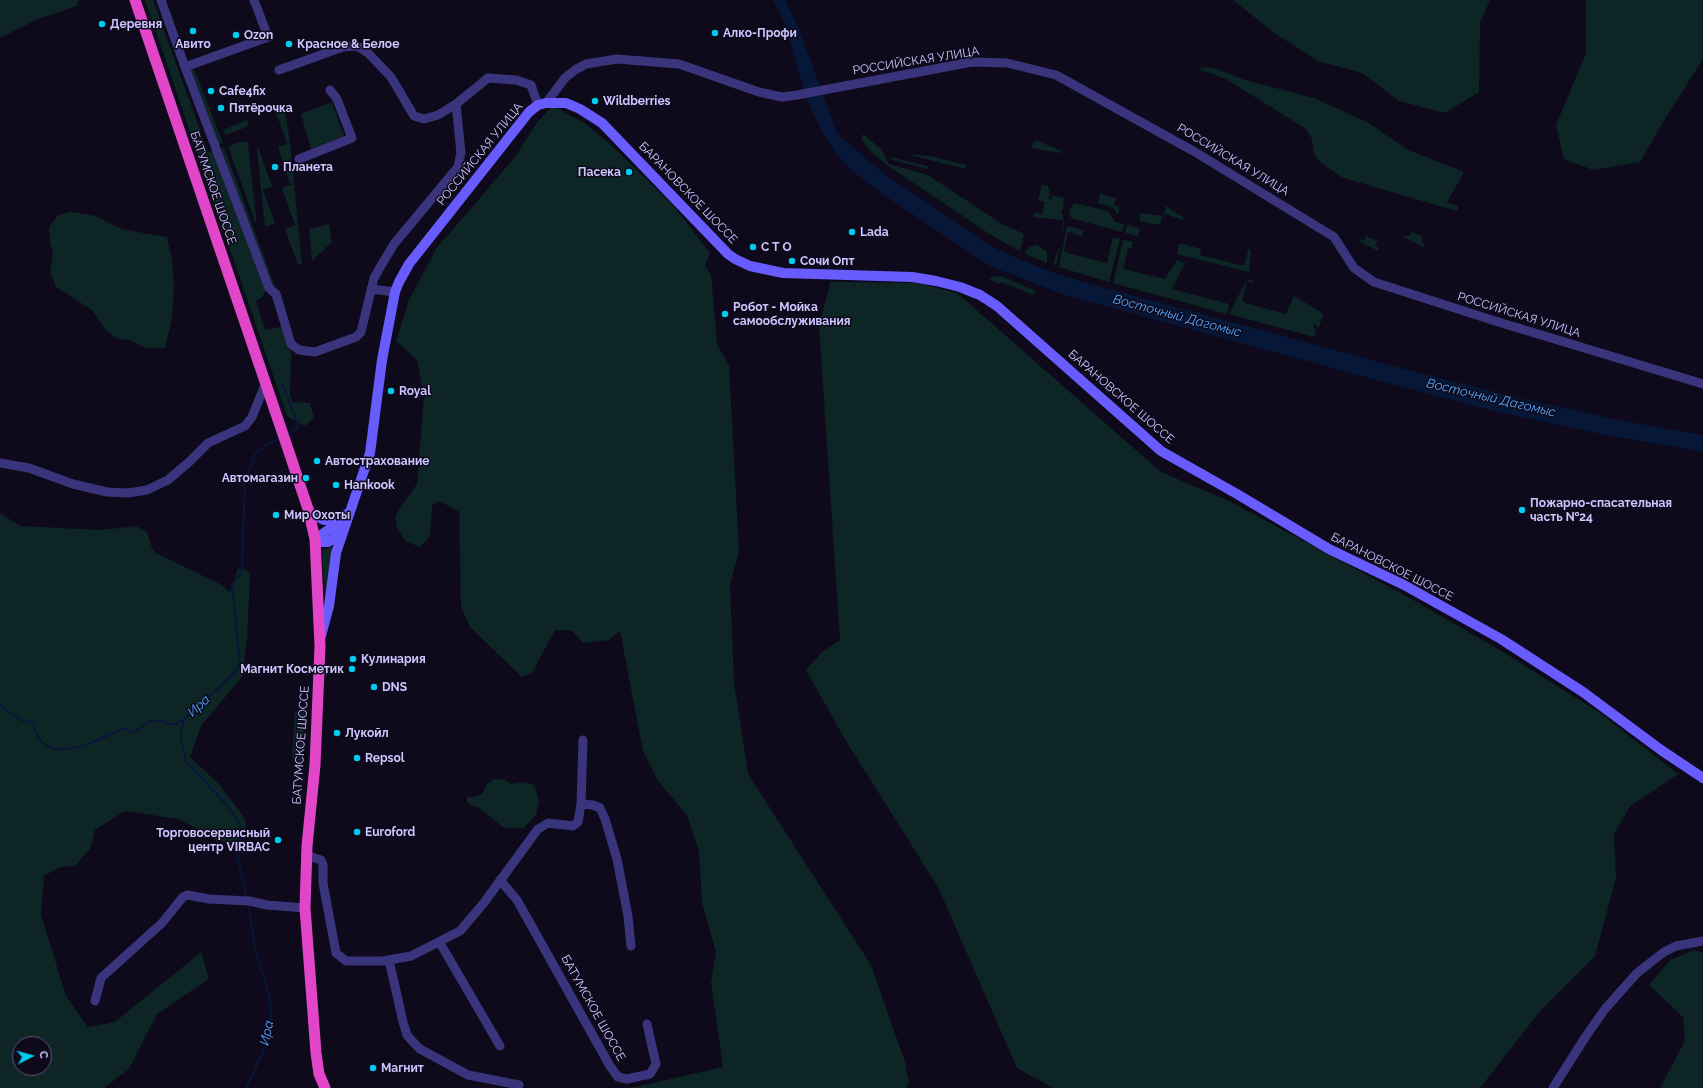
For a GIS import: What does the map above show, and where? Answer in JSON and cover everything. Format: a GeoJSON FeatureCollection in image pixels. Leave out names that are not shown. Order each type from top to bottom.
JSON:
{"type":"FeatureCollection","features":[{"type":"Feature","properties":{"kind":"highway","name":"БАТУМСКОЕ ШОССЕ"},"geometry":{"type":"LineString","coordinates":[[135,0],[308,509],[315,541],[320,642],[315,752],[306,855],[305,908],[316,1053],[319,1074],[325,1088]]}},
{"type":"Feature","properties":{"kind":"main road","name":"БАРАНОВСКОЕ ШОССЕ"},"geometry":{"type":"LineString","coordinates":[[542,104],[566,103],[580,108],[602,123],[728,254],[744,263],[783,273],[912,277],[942,282],[980,295],[997,306],[1161,451],[1329,549],[1404,586],[1501,640],[1584,692],[1661,750],[1703,778]]}},
{"type":"Feature","properties":{"kind":"main road","name":"РОССИЙСКАЯ УЛИЦА"},"geometry":{"type":"LineString","coordinates":[[320,642],[329,606],[336,553],[370,453],[382,360],[395,292],[409,264],[424,244],[529,112],[542,104]]}},
{"type":"Feature","properties":{"kind":"main road"},"geometry":{"type":"LineString","coordinates":[[308,509],[313,515],[324,520],[334,520],[349,513]]}},
{"type":"Feature","properties":{"kind":"main road"},"geometry":{"type":"LineString","coordinates":[[315,541],[321,534],[342,521],[349,513]]}},
{"type":"Feature","properties":{"kind":"street"},"geometry":{"type":"LineString","coordinates":[[161,0],[269,288],[276,294],[291,344],[299,350],[315,352],[356,337],[361,332],[374,278],[394,244],[458,167],[461,153],[456,104]]}},
{"type":"Feature","properties":{"kind":"street"},"geometry":{"type":"LineString","coordinates":[[185,67],[268,37],[254,0]]}},
{"type":"Feature","properties":{"kind":"street"},"geometry":{"type":"LineString","coordinates":[[279,70],[343,47],[356,46],[368,53],[391,77],[414,116],[424,119],[438,115],[456,104],[488,78],[510,79],[531,85],[542,104]]}},
{"type":"Feature","properties":{"kind":"street","name":"РОССИЙСКАЯ УЛИЦА"},"geometry":{"type":"LineString","coordinates":[[542,104],[565,78],[575,70],[586,64],[617,59],[679,64],[759,92],[782,96],[797,95],[972,62],[1007,63],[1056,75],[1195,152],[1334,237],[1354,268],[1374,282],[1495,322],[1703,384]]}},
{"type":"Feature","properties":{"kind":"street"},"geometry":{"type":"LineString","coordinates":[[299,159],[352,138],[337,99],[330,90]]}},
{"type":"Feature","properties":{"kind":"street"},"geometry":{"type":"LineString","coordinates":[[371,289],[395,292]]}},
{"type":"Feature","properties":{"kind":"street"},"geometry":{"type":"LineString","coordinates":[[0,463],[29,468],[72,484],[107,492],[128,493],[147,490],[168,480],[208,443],[244,426],[252,417],[266,385]]}},
{"type":"Feature","properties":{"kind":"street"},"geometry":{"type":"LineString","coordinates":[[306,855],[321,860],[323,865],[323,883],[336,953],[346,961],[389,960],[411,956],[440,943],[460,931],[538,829],[548,823],[576,826],[581,804],[582,740]]}},
{"type":"Feature","properties":{"kind":"street"},"geometry":{"type":"LineString","coordinates":[[581,804],[593,805],[600,808],[605,819],[617,859],[628,916],[631,946]]}},
{"type":"Feature","properties":{"kind":"street","name":"БАТУМСКОЕ ШОССЕ"},"geometry":{"type":"LineString","coordinates":[[500,880],[518,900],[610,1066],[618,1077],[627,1079],[650,1074],[656,1064],[646,1024]]}},
{"type":"Feature","properties":{"kind":"street"},"geometry":{"type":"LineString","coordinates":[[95,1001],[101,978],[162,924],[183,897],[188,895],[209,899],[249,901],[267,905],[305,908]]}},
{"type":"Feature","properties":{"kind":"street"},"geometry":{"type":"LineString","coordinates":[[1553,1088],[1605,1009],[1637,973],[1664,952],[1676,946],[1703,941]]}},
{"type":"Feature","properties":{"kind":"street"},"geometry":{"type":"LineString","coordinates":[[440,943],[500,1046]]}},
{"type":"Feature","properties":{"kind":"street"},"geometry":{"type":"LineString","coordinates":[[389,960],[407,1035],[420,1049],[468,1075],[520,1085]]}},
{"type":"Feature","properties":{"kind":"green space"},"geometry":{"type":"Polygon","coordinates":[[[0,0],[79,0],[77,6],[38,19],[0,38],[0,0]]]}},
{"type":"Feature","properties":{"kind":"green space"},"geometry":{"type":"Polygon","coordinates":[[[145,0],[153,0],[208,152],[215,150],[267,288],[262,297],[256,301],[265,330],[282,327],[291,351],[290,394],[292,402],[310,403],[314,418],[305,426],[287,416],[145,0]]]}},
{"type":"Feature","properties":{"kind":"green space"},"geometry":{"type":"Polygon","coordinates":[[[1233,0],[1490,0],[1480,23],[1479,92],[1445,113],[1399,101],[1362,73],[1318,61],[1273,32],[1233,0]]]}},
{"type":"Feature","properties":{"kind":"green space"},"geometry":{"type":"Polygon","coordinates":[[[1586,0],[1703,0],[1703,59],[1640,162],[1593,170],[1564,159],[1556,125],[1586,53],[1586,0]]]}},
{"type":"Feature","properties":{"kind":"green space"},"geometry":{"type":"Polygon","coordinates":[[[1205,67],[1217,69],[1245,80],[1314,98],[1367,122],[1408,150],[1462,171],[1463,174],[1447,202],[1458,206],[1458,209],[1456,211],[1341,177],[1319,161],[1314,154],[1312,139],[1306,129],[1226,79],[1199,69],[1205,67]]]}},
{"type":"Feature","properties":{"kind":"green space"},"geometry":{"type":"Polygon","coordinates":[[[192,68],[196,74],[223,143],[219,145],[190,69],[192,68]]]}},
{"type":"Feature","properties":{"kind":"green space"},"geometry":{"type":"Polygon","coordinates":[[[332,102],[344,136],[311,149],[301,114],[332,102]]]}},
{"type":"Feature","properties":{"kind":"green space"},"geometry":{"type":"Polygon","coordinates":[[[284,107],[290,142],[287,143],[275,110],[284,107]]]}},
{"type":"Feature","properties":{"kind":"green space"},"geometry":{"type":"Polygon","coordinates":[[[551,107],[557,108],[583,122],[610,144],[672,204],[710,253],[705,265],[711,275],[717,345],[729,365],[739,552],[730,584],[734,682],[748,774],[871,965],[905,1062],[909,1083],[906,1088],[631,1088],[723,1067],[711,983],[716,952],[702,903],[699,851],[687,815],[658,781],[643,751],[620,631],[609,640],[583,643],[571,630],[555,630],[532,673],[522,677],[470,627],[461,607],[459,512],[440,501],[432,505],[430,536],[420,547],[405,541],[397,528],[395,516],[417,484],[424,397],[417,360],[396,341],[409,300],[436,249],[515,157],[536,124],[551,107]]]}},
{"type":"Feature","properties":{"kind":"green space"},"geometry":{"type":"Polygon","coordinates":[[[247,120],[249,126],[226,135],[223,130],[247,120]]]}},
{"type":"Feature","properties":{"kind":"green space"},"geometry":{"type":"Polygon","coordinates":[[[863,134],[881,149],[889,164],[928,175],[1002,224],[1024,234],[1020,251],[991,235],[887,165],[871,152],[861,139],[863,134]]]}},
{"type":"Feature","properties":{"kind":"green space"},"geometry":{"type":"Polygon","coordinates":[[[1037,140],[1061,151],[1061,153],[1031,148],[1033,142],[1037,140]]]}},
{"type":"Feature","properties":{"kind":"green space"},"geometry":{"type":"Polygon","coordinates":[[[243,141],[248,143],[257,227],[228,146],[243,141]]]}},
{"type":"Feature","properties":{"kind":"green space"},"geometry":{"type":"Polygon","coordinates":[[[290,143],[294,183],[290,184],[278,147],[290,143]]]}},
{"type":"Feature","properties":{"kind":"green space"},"geometry":{"type":"Polygon","coordinates":[[[224,147],[275,287],[273,290],[221,148],[224,147]]]}},
{"type":"Feature","properties":{"kind":"green space"},"geometry":{"type":"Polygon","coordinates":[[[259,149],[272,187],[263,190],[275,223],[265,227],[257,150],[259,149]]]}},
{"type":"Feature","properties":{"kind":"green space"},"geometry":{"type":"Polygon","coordinates":[[[907,154],[930,156],[966,165],[965,169],[907,154]]]}},
{"type":"Feature","properties":{"kind":"green space"},"geometry":{"type":"Polygon","coordinates":[[[890,157],[928,166],[927,169],[893,160],[890,157]]]}},
{"type":"Feature","properties":{"kind":"green space"},"geometry":{"type":"Polygon","coordinates":[[[294,184],[298,223],[295,225],[282,188],[294,184]]]}},
{"type":"Feature","properties":{"kind":"green space"},"geometry":{"type":"Polygon","coordinates":[[[1042,185],[1048,186],[1050,194],[1049,199],[1051,200],[1052,195],[1064,198],[1063,210],[1059,211],[1062,212],[1064,223],[1060,244],[1063,220],[1033,217],[1035,212],[1042,214],[1045,202],[1038,200],[1042,185]]]}},
{"type":"Feature","properties":{"kind":"green space"},"geometry":{"type":"Polygon","coordinates":[[[1100,194],[1116,198],[1114,205],[1120,207],[1118,215],[1112,207],[1098,203],[1100,194]]]}},
{"type":"Feature","properties":{"kind":"green space"},"geometry":{"type":"Polygon","coordinates":[[[1074,203],[1108,211],[1115,222],[1124,224],[1122,232],[1071,218],[1069,210],[1074,203]]]}},
{"type":"Feature","properties":{"kind":"green space"},"geometry":{"type":"Polygon","coordinates":[[[1166,206],[1184,218],[1183,220],[1165,214],[1162,220],[1166,206]]]}},
{"type":"Feature","properties":{"kind":"green space"},"geometry":{"type":"Polygon","coordinates":[[[71,212],[96,216],[121,229],[167,237],[172,260],[174,286],[172,319],[165,348],[145,348],[130,340],[117,339],[106,330],[92,310],[56,287],[50,272],[53,253],[50,242],[49,227],[58,215],[71,212]]]}},
{"type":"Feature","properties":{"kind":"green space"},"geometry":{"type":"Polygon","coordinates":[[[1141,213],[1162,216],[1160,225],[1139,221],[1141,213]]]}},
{"type":"Feature","properties":{"kind":"green space"},"geometry":{"type":"Polygon","coordinates":[[[298,224],[302,264],[298,265],[285,229],[298,224]]]}},
{"type":"Feature","properties":{"kind":"green space"},"geometry":{"type":"Polygon","coordinates":[[[329,224],[332,242],[312,261],[309,229],[329,224]]]}},
{"type":"Feature","properties":{"kind":"green space"},"geometry":{"type":"Polygon","coordinates":[[[1127,225],[1140,228],[1138,236],[1125,233],[1127,225]]]}},
{"type":"Feature","properties":{"kind":"green space"},"geometry":{"type":"Polygon","coordinates":[[[1067,226],[1084,230],[1082,236],[1068,232],[1064,251],[1107,263],[1113,237],[1120,239],[1109,282],[1059,267],[1067,226]]]}},
{"type":"Feature","properties":{"kind":"green space"},"geometry":{"type":"Polygon","coordinates":[[[1412,232],[1423,237],[1421,242],[1425,244],[1423,247],[1404,237],[1405,235],[1409,236],[1412,232]]]}},
{"type":"Feature","properties":{"kind":"green space"},"geometry":{"type":"Polygon","coordinates":[[[1366,236],[1378,241],[1375,246],[1379,248],[1378,251],[1359,241],[1360,239],[1364,241],[1366,236]]]}},
{"type":"Feature","properties":{"kind":"green space"},"geometry":{"type":"Polygon","coordinates":[[[1123,240],[1133,242],[1132,248],[1128,248],[1123,269],[1165,279],[1177,260],[1185,263],[1172,289],[1229,304],[1227,314],[1113,283],[1123,240]]]}},
{"type":"Feature","properties":{"kind":"green space"},"geometry":{"type":"Polygon","coordinates":[[[1179,243],[1201,249],[1200,255],[1244,266],[1249,248],[1251,252],[1249,272],[1177,254],[1179,243]]]}},
{"type":"Feature","properties":{"kind":"green space"},"geometry":{"type":"Polygon","coordinates":[[[1037,245],[1047,252],[1047,263],[1024,253],[1029,247],[1037,245]]]}},
{"type":"Feature","properties":{"kind":"green space"},"geometry":{"type":"Polygon","coordinates":[[[1060,246],[1056,266],[1053,264],[1060,246]]]}},
{"type":"Feature","properties":{"kind":"green space"},"geometry":{"type":"Polygon","coordinates":[[[995,276],[1003,277],[1036,291],[1034,295],[1001,281],[1000,284],[989,279],[995,276]]]}},
{"type":"Feature","properties":{"kind":"green space"},"geometry":{"type":"Polygon","coordinates":[[[1249,279],[1253,280],[1252,283],[1247,281],[1249,279]]]}},
{"type":"Feature","properties":{"kind":"green space"},"geometry":{"type":"Polygon","coordinates":[[[1247,281],[1242,301],[1245,303],[1286,314],[1294,296],[1324,314],[1318,328],[1315,324],[1313,325],[1316,331],[1314,337],[1229,314],[1247,281]]]}},
{"type":"Feature","properties":{"kind":"green space"},"geometry":{"type":"Polygon","coordinates":[[[830,282],[917,283],[957,293],[1161,472],[1231,502],[1408,597],[1503,652],[1600,713],[1678,774],[1630,806],[1614,835],[1616,878],[1595,956],[1541,1010],[1480,1088],[1053,1088],[1017,1068],[938,887],[846,741],[806,670],[822,652],[840,640],[819,325],[830,282]]]}},
{"type":"Feature","properties":{"kind":"green space"},"geometry":{"type":"Polygon","coordinates":[[[0,513],[20,526],[101,530],[136,526],[147,532],[152,548],[156,553],[222,585],[230,593],[238,569],[245,569],[250,574],[247,640],[242,677],[201,726],[190,757],[219,784],[246,820],[245,838],[229,843],[217,841],[178,819],[125,811],[95,830],[90,849],[75,866],[60,867],[44,876],[41,915],[66,996],[88,1027],[115,1022],[201,952],[209,979],[157,1014],[129,1069],[104,1088],[0,1088],[0,513]]]}},
{"type":"Feature","properties":{"kind":"green space"},"geometry":{"type":"Polygon","coordinates":[[[332,547],[333,549],[327,594],[325,595],[322,550],[332,547]]]}},
{"type":"Feature","properties":{"kind":"green space"},"geometry":{"type":"Polygon","coordinates":[[[302,706],[305,709],[303,764],[299,767],[296,765],[292,757],[295,713],[302,706]]]}},
{"type":"Feature","properties":{"kind":"green space"},"geometry":{"type":"Polygon","coordinates":[[[494,779],[505,780],[511,784],[523,782],[534,785],[539,800],[536,815],[524,828],[504,828],[478,807],[472,806],[467,802],[467,797],[482,794],[487,784],[494,779]]]}},
{"type":"Feature","properties":{"kind":"green space"},"geometry":{"type":"Polygon","coordinates":[[[1694,950],[1703,953],[1703,1088],[1660,1088],[1685,1041],[1683,1017],[1649,985],[1670,960],[1694,950]]]}},
{"type":"Feature","properties":{"kind":"water","name":"Восточный Дагомыс"},"geometry":{"type":"Polygon","coordinates":[[[773,0],[785,0],[799,29],[835,128],[842,138],[883,173],[994,248],[1045,270],[1090,284],[1416,372],[1519,398],[1623,421],[1703,435],[1703,452],[1602,434],[1499,412],[1391,384],[1062,294],[990,266],[881,193],[851,170],[836,154],[822,132],[807,100],[785,24],[773,0]]]}},
{"type":"Feature","properties":{"kind":"waterway","name":"Ира"},"geometry":{"type":"LineString","coordinates":[[282,383],[298,425],[295,430],[287,434]]}},
{"type":"Feature","properties":{"kind":"waterway","name":"Ира"},"geometry":{"type":"LineString","coordinates":[[247,899],[238,859],[241,830],[239,823],[227,805],[186,762],[180,734],[185,719],[235,672],[240,663],[232,584],[240,574],[242,565],[245,482],[255,454],[266,445],[280,438]]}},
{"type":"Feature","properties":{"kind":"waterway"},"geometry":{"type":"LineString","coordinates":[[0,704],[23,721],[32,722],[39,738],[45,745],[55,749],[68,749],[87,745],[124,728],[132,733],[149,722],[159,720],[169,724],[176,724],[184,719]]}},
{"type":"Feature","properties":{"kind":"waterway","name":"Ира"},"geometry":{"type":"LineString","coordinates":[[246,1088],[263,1052],[271,1024],[270,997],[256,953],[248,903]]}},
{"type":"Feature","properties":{"kind":"place","name":"Деревня"},"geometry":{"type":"Point","coordinates":[102,24]}},
{"type":"Feature","properties":{"kind":"place","name":"Авито"},"geometry":{"type":"Point","coordinates":[193,31]}},
{"type":"Feature","properties":{"kind":"place","name":"Алко-Профи"},"geometry":{"type":"Point","coordinates":[715,33]}},
{"type":"Feature","properties":{"kind":"place","name":"Ozon"},"geometry":{"type":"Point","coordinates":[236,35]}},
{"type":"Feature","properties":{"kind":"place","name":"Красное & Белое"},"geometry":{"type":"Point","coordinates":[289,44]}},
{"type":"Feature","properties":{"kind":"place","name":"Cafe4fix"},"geometry":{"type":"Point","coordinates":[211,91]}},
{"type":"Feature","properties":{"kind":"place","name":"Wildberries"},"geometry":{"type":"Point","coordinates":[595,101]}},
{"type":"Feature","properties":{"kind":"place","name":"Пятёрочка"},"geometry":{"type":"Point","coordinates":[221,108]}},
{"type":"Feature","properties":{"kind":"place","name":"Планета"},"geometry":{"type":"Point","coordinates":[275,167]}},
{"type":"Feature","properties":{"kind":"place","name":"Пасека"},"geometry":{"type":"Point","coordinates":[629,172]}},
{"type":"Feature","properties":{"kind":"place","name":"Lada"},"geometry":{"type":"Point","coordinates":[852,232]}},
{"type":"Feature","properties":{"kind":"place","name":"С Т О"},"geometry":{"type":"Point","coordinates":[753,247]}},
{"type":"Feature","properties":{"kind":"place","name":"Сочи Опт"},"geometry":{"type":"Point","coordinates":[792,261]}},
{"type":"Feature","properties":{"kind":"place","name":"Робот - Мойка самообслуживания"},"geometry":{"type":"Point","coordinates":[725,314]}},
{"type":"Feature","properties":{"kind":"place","name":"Royal"},"geometry":{"type":"Point","coordinates":[391,391]}},
{"type":"Feature","properties":{"kind":"place","name":"Автострахование"},"geometry":{"type":"Point","coordinates":[317,461]}},
{"type":"Feature","properties":{"kind":"place","name":"Автомагазин"},"geometry":{"type":"Point","coordinates":[306,478]}},
{"type":"Feature","properties":{"kind":"place","name":"Hankook"},"geometry":{"type":"Point","coordinates":[336,485]}},
{"type":"Feature","properties":{"kind":"place","name":"Пожарно-спасательная часть №24"},"geometry":{"type":"Point","coordinates":[1522,510]}},
{"type":"Feature","properties":{"kind":"place","name":"Мир Охоты"},"geometry":{"type":"Point","coordinates":[276,515]}},
{"type":"Feature","properties":{"kind":"place","name":"Кулинария"},"geometry":{"type":"Point","coordinates":[353,659]}},
{"type":"Feature","properties":{"kind":"place","name":"Магнит Косметик"},"geometry":{"type":"Point","coordinates":[352,669]}},
{"type":"Feature","properties":{"kind":"place","name":"DNS"},"geometry":{"type":"Point","coordinates":[374,687]}},
{"type":"Feature","properties":{"kind":"place","name":"Лукойл"},"geometry":{"type":"Point","coordinates":[337,733]}},
{"type":"Feature","properties":{"kind":"place","name":"Repsol"},"geometry":{"type":"Point","coordinates":[357,758]}},
{"type":"Feature","properties":{"kind":"place","name":"Euroford"},"geometry":{"type":"Point","coordinates":[357,832]}},
{"type":"Feature","properties":{"kind":"place","name":"Торговосервисный центр VIRBAC"},"geometry":{"type":"Point","coordinates":[278,840]}},
{"type":"Feature","properties":{"kind":"place","name":"Магнит"},"geometry":{"type":"Point","coordinates":[373,1068]}}]}
